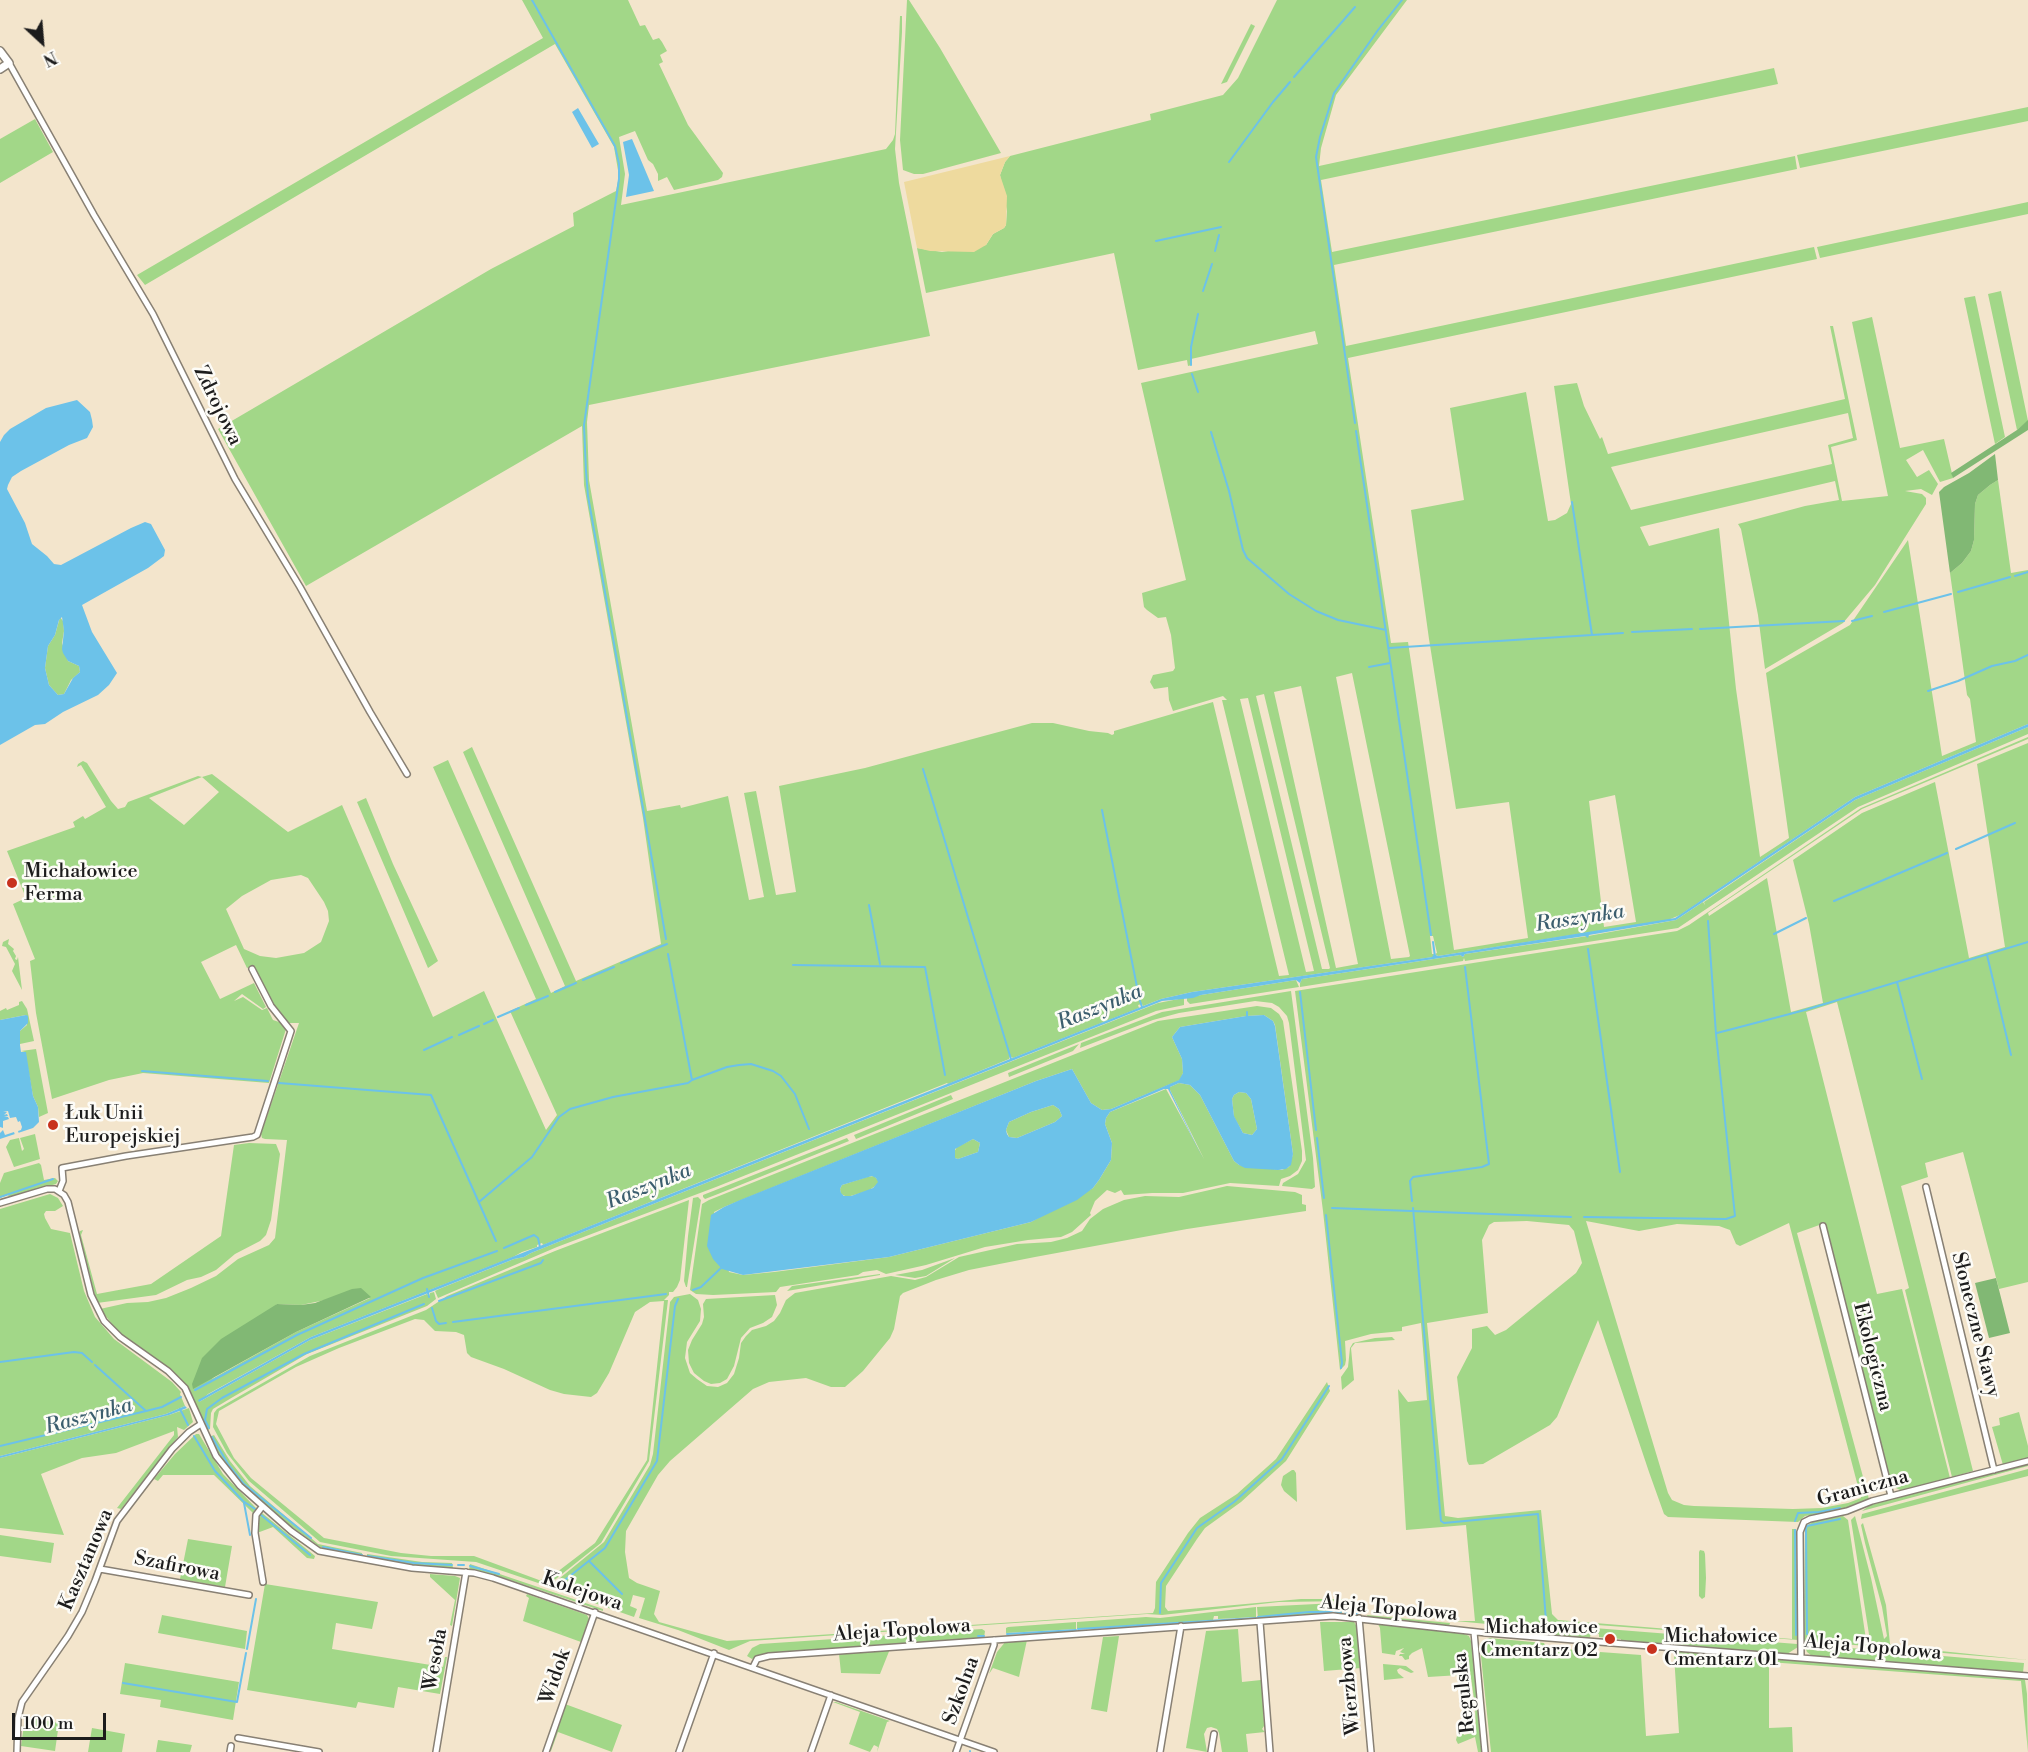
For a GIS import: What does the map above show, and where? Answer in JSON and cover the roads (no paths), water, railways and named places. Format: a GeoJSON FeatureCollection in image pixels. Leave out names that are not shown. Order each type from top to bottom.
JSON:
{"type":"FeatureCollection","features":[{"type":"Feature","properties":{"kind":"street","name":"Zdrojowa"},"geometry":{"type":"LineString","coordinates":[[0,51],[153,314],[244,495],[300,587],[407,774]]}},
{"type":"Feature","properties":{"kind":"street"},"geometry":{"type":"LineString","coordinates":[[0,69],[9,63]]}},
{"type":"Feature","properties":{"kind":"street"},"geometry":{"type":"LineString","coordinates":[[59,1191],[63,1181],[62,1168],[255,1136],[261,1126],[291,1031],[271,1006],[252,969]]}},
{"type":"Feature","properties":{"kind":"street","name":"Słoneczne Stawy"},"geometry":{"type":"LineString","coordinates":[[1926,1187],[1994,1470]]}},
{"type":"Feature","properties":{"kind":"street"},"geometry":{"type":"LineString","coordinates":[[0,1203],[45,1189],[59,1191],[68,1202],[89,1291],[100,1315],[117,1334],[182,1384],[201,1424]]}},
{"type":"Feature","properties":{"kind":"street","name":"Ekologiczna"},"geometry":{"type":"LineString","coordinates":[[1823,1226],[1891,1496]]}},
{"type":"Feature","properties":{"kind":"street","name":"Kolejowa"},"geometry":{"type":"LineString","coordinates":[[201,1424],[210,1445],[240,1486],[262,1507],[311,1546],[322,1552],[412,1568],[466,1572],[493,1578],[595,1611],[994,1752]]}},
{"type":"Feature","properties":{"kind":"street","name":"Kasztanowa"},"geometry":{"type":"LineString","coordinates":[[16,1752],[18,1718],[23,1700],[71,1632],[86,1605],[114,1525],[172,1449],[201,1424]]}},
{"type":"Feature","properties":{"kind":"street","name":"Graniczna"},"geometry":{"type":"LineString","coordinates":[[1801,1658],[1801,1526],[1810,1519],[1843,1513],[1891,1496],[2028,1461]]}},
{"type":"Feature","properties":{"kind":"street"},"geometry":{"type":"LineString","coordinates":[[262,1507],[256,1515],[255,1533],[263,1582]]}},
{"type":"Feature","properties":{"kind":"street","name":"Szafirowa"},"geometry":{"type":"LineString","coordinates":[[100,1569],[249,1595]]}},
{"type":"Feature","properties":{"kind":"street","name":"Wesoła"},"geometry":{"type":"LineString","coordinates":[[436,1752],[466,1572]]}},
{"type":"Feature","properties":{"kind":"street","name":"Widok"},"geometry":{"type":"LineString","coordinates":[[546,1752],[595,1611]]}},
{"type":"Feature","properties":{"kind":"street","name":"Aleja Topolowa"},"geometry":{"type":"LineString","coordinates":[[753,1667],[756,1659],[765,1656],[1321,1616],[1359,1618],[1474,1632],[2028,1677]]}},
{"type":"Feature","properties":{"kind":"street","name":"Wierzbowa"},"geometry":{"type":"LineString","coordinates":[[1359,1618],[1371,1752]]}},
{"type":"Feature","properties":{"kind":"street"},"geometry":{"type":"LineString","coordinates":[[1260,1622],[1270,1752]]}},
{"type":"Feature","properties":{"kind":"street"},"geometry":{"type":"LineString","coordinates":[[1160,1752],[1181,1626]]}},
{"type":"Feature","properties":{"kind":"street","name":"Regulska"},"geometry":{"type":"LineString","coordinates":[[1474,1632],[1485,1752]]}},
{"type":"Feature","properties":{"kind":"street","name":"Szkolna"},"geometry":{"type":"LineString","coordinates":[[956,1752],[994,1640]]}},
{"type":"Feature","properties":{"kind":"street"},"geometry":{"type":"LineString","coordinates":[[679,1752],[714,1653]]}},
{"type":"Feature","properties":{"kind":"street"},"geometry":{"type":"LineString","coordinates":[[811,1752],[831,1695]]}},
{"type":"Feature","properties":{"kind":"street"},"geometry":{"type":"LineString","coordinates":[[1210,1752],[1214,1734]]}},
{"type":"Feature","properties":{"kind":"street"},"geometry":{"type":"LineString","coordinates":[[238,1738],[319,1752]]}},
{"type":"Feature","properties":{"kind":"water"},"geometry":{"type":"Polygon","coordinates":[[[578,108],[599,144],[592,148],[572,112],[578,108]]]}},
{"type":"Feature","properties":{"kind":"water"},"geometry":{"type":"Polygon","coordinates":[[[632,139],[654,191],[626,197],[629,175],[623,142],[632,139]]]}},
{"type":"Feature","properties":{"kind":"water"},"geometry":{"type":"Polygon","coordinates":[[[77,400],[90,412],[93,427],[87,438],[69,445],[12,477],[7,489],[25,523],[32,544],[54,564],[61,565],[145,522],[151,524],[165,550],[164,556],[148,568],[82,605],[92,632],[117,673],[109,685],[98,695],[63,712],[45,724],[35,725],[0,745],[0,442],[10,429],[46,408],[77,400]],[[62,617],[48,646],[45,668],[49,685],[58,695],[64,694],[73,678],[80,672],[79,666],[68,661],[63,653],[62,617]]]}},
{"type":"Feature","properties":{"kind":"water"},"geometry":{"type":"Polygon","coordinates":[[[2028,724],[2028,727],[1855,800],[1676,920],[1589,935],[1588,938],[1585,936],[1465,954],[1463,957],[1460,955],[1302,979],[1300,983],[1296,980],[1193,998],[1162,1001],[524,1257],[310,1340],[199,1402],[198,1400],[311,1337],[1161,999],[1192,992],[1675,918],[1855,797],[2028,724]]]}},
{"type":"Feature","properties":{"kind":"water"},"geometry":{"type":"Polygon","coordinates":[[[26,1015],[28,1023],[20,1031],[20,1045],[21,1052],[26,1052],[39,1122],[33,1128],[0,1139],[0,1020],[26,1015]]]}},
{"type":"Feature","properties":{"kind":"water"},"geometry":{"type":"Polygon","coordinates":[[[1264,1015],[1273,1021],[1275,1026],[1293,1154],[1291,1165],[1286,1169],[1245,1168],[1234,1161],[1200,1095],[1190,1085],[1179,1083],[1170,1087],[1170,1090],[1203,1159],[1168,1089],[1164,1089],[1110,1112],[1105,1124],[1112,1143],[1111,1160],[1099,1180],[1093,1188],[1077,1200],[1031,1222],[889,1257],[743,1275],[722,1269],[713,1259],[707,1246],[711,1215],[724,1207],[1036,1081],[1072,1069],[1091,1103],[1102,1110],[1111,1109],[1179,1080],[1183,1073],[1182,1059],[1172,1037],[1180,1027],[1264,1015]],[[1239,1092],[1232,1099],[1234,1116],[1243,1133],[1252,1135],[1257,1129],[1251,1099],[1246,1093],[1239,1092]],[[1053,1105],[1009,1122],[1006,1130],[1009,1137],[1017,1138],[1055,1122],[1062,1116],[1059,1109],[1053,1105]],[[973,1139],[955,1149],[955,1158],[958,1159],[978,1152],[980,1143],[973,1139]],[[872,1176],[842,1185],[841,1193],[844,1196],[851,1196],[873,1188],[878,1182],[872,1176]]]}},
{"type":"Feature","properties":{"kind":"water"},"geometry":{"type":"Polygon","coordinates":[[[185,1406],[187,1408],[169,1415],[0,1458],[0,1456],[166,1414],[185,1406]]]}},
{"type":"Feature","properties":{"kind":"waterway"},"geometry":{"type":"LineString","coordinates":[[532,0],[615,146],[619,164],[619,179],[584,425],[586,471],[588,496],[666,939]]}},
{"type":"Feature","properties":{"kind":"waterway"},"geometry":{"type":"LineString","coordinates":[[1355,423],[1316,157],[1334,93],[1402,0]]}},
{"type":"Feature","properties":{"kind":"waterway"},"geometry":{"type":"LineString","coordinates":[[1294,77],[1355,7]]}},
{"type":"Feature","properties":{"kind":"waterway"},"geometry":{"type":"LineString","coordinates":[[1229,162],[1290,82]]}},
{"type":"Feature","properties":{"kind":"waterway"},"geometry":{"type":"LineString","coordinates":[[1156,241],[1221,227]]}},
{"type":"Feature","properties":{"kind":"waterway"},"geometry":{"type":"LineString","coordinates":[[1215,251],[1219,235]]}},
{"type":"Feature","properties":{"kind":"waterway"},"geometry":{"type":"LineString","coordinates":[[1203,291],[1212,264]]}},
{"type":"Feature","properties":{"kind":"waterway"},"geometry":{"type":"LineString","coordinates":[[1191,365],[1191,347],[1198,314]]}},
{"type":"Feature","properties":{"kind":"waterway"},"geometry":{"type":"LineString","coordinates":[[1192,374],[1198,392]]}},
{"type":"Feature","properties":{"kind":"waterway"},"geometry":{"type":"LineString","coordinates":[[1356,431],[1431,935]]}},
{"type":"Feature","properties":{"kind":"waterway"},"geometry":{"type":"LineString","coordinates":[[1211,432],[1247,558],[1289,594],[1316,611],[1338,620],[1386,630]]}},
{"type":"Feature","properties":{"kind":"waterway"},"geometry":{"type":"LineString","coordinates":[[1572,502],[1592,635]]}},
{"type":"Feature","properties":{"kind":"waterway"},"geometry":{"type":"LineString","coordinates":[[2015,576],[2028,572]]}},
{"type":"Feature","properties":{"kind":"waterway"},"geometry":{"type":"LineString","coordinates":[[1958,592],[2010,577]]}},
{"type":"Feature","properties":{"kind":"waterway"},"geometry":{"type":"LineString","coordinates":[[1884,612],[1951,594]]}},
{"type":"Feature","properties":{"kind":"waterway"},"geometry":{"type":"LineString","coordinates":[[1852,621],[1872,616]]}},
{"type":"Feature","properties":{"kind":"waterway"},"geometry":{"type":"LineString","coordinates":[[1700,629],[1844,621]]}},
{"type":"Feature","properties":{"kind":"waterway"},"geometry":{"type":"LineString","coordinates":[[1632,632],[1692,629]]}},
{"type":"Feature","properties":{"kind":"waterway"},"geometry":{"type":"LineString","coordinates":[[1389,648],[1623,633]]}},
{"type":"Feature","properties":{"kind":"waterway"},"geometry":{"type":"LineString","coordinates":[[1928,691],[1992,666],[2015,661],[2028,655]]}},
{"type":"Feature","properties":{"kind":"waterway"},"geometry":{"type":"LineString","coordinates":[[1369,667],[1390,663]]}},
{"type":"Feature","properties":{"kind":"waterway"},"geometry":{"type":"LineString","coordinates":[[923,769],[1011,1059]]}},
{"type":"Feature","properties":{"kind":"waterway"},"geometry":{"type":"LineString","coordinates":[[1102,810],[1139,997]]}},
{"type":"Feature","properties":{"kind":"waterway"},"geometry":{"type":"LineString","coordinates":[[1956,849],[2015,823]]}},
{"type":"Feature","properties":{"kind":"waterway"},"geometry":{"type":"LineString","coordinates":[[1834,901],[1947,853]]}},
{"type":"Feature","properties":{"kind":"waterway"},"geometry":{"type":"LineString","coordinates":[[869,905],[880,964]]}},
{"type":"Feature","properties":{"kind":"waterway"},"geometry":{"type":"LineString","coordinates":[[1774,934],[1806,918]]}},
{"type":"Feature","properties":{"kind":"waterway"},"geometry":{"type":"LineString","coordinates":[[1584,1217],[1726,1219],[1735,1216],[1716,1034],[1708,921]]}},
{"type":"Feature","properties":{"kind":"waterway"},"geometry":{"type":"LineString","coordinates":[[1433,942],[1435,957]]}},
{"type":"Feature","properties":{"kind":"waterway"},"geometry":{"type":"LineString","coordinates":[[1717,1033],[1805,1010],[2028,942]]}},
{"type":"Feature","properties":{"kind":"waterway"},"geometry":{"type":"LineString","coordinates":[[621,963],[667,944]]}},
{"type":"Feature","properties":{"kind":"waterway"},"geometry":{"type":"LineString","coordinates":[[1588,949],[1620,1172]]}},
{"type":"Feature","properties":{"kind":"waterway"},"geometry":{"type":"LineString","coordinates":[[668,954],[692,1080],[739,1065],[751,1064],[773,1071],[781,1076],[795,1094],[809,1129]]}},
{"type":"Feature","properties":{"kind":"waterway"},"geometry":{"type":"LineString","coordinates":[[1987,955],[2011,1055]]}},
{"type":"Feature","properties":{"kind":"waterway"},"geometry":{"type":"LineString","coordinates":[[793,965],[925,967],[945,1075]]}},
{"type":"Feature","properties":{"kind":"waterway"},"geometry":{"type":"LineString","coordinates":[[583,980],[614,967]]}},
{"type":"Feature","properties":{"kind":"waterway"},"geometry":{"type":"LineString","coordinates":[[1412,1201],[1410,1181],[1413,1177],[1489,1164],[1465,967]]}},
{"type":"Feature","properties":{"kind":"waterway"},"geometry":{"type":"LineString","coordinates":[[1897,982],[1922,1079]]}},
{"type":"Feature","properties":{"kind":"waterway"},"geometry":{"type":"LineString","coordinates":[[555,992],[576,983]]}},
{"type":"Feature","properties":{"kind":"waterway"},"geometry":{"type":"LineString","coordinates":[[1300,992],[1316,1130]]}},
{"type":"Feature","properties":{"kind":"waterway"},"geometry":{"type":"LineString","coordinates":[[526,1005],[548,996]]}},
{"type":"Feature","properties":{"kind":"waterway","name":"Raszynka"},"geometry":{"type":"LineString","coordinates":[[1140,1001],[1142,1007]]}},
{"type":"Feature","properties":{"kind":"waterway"},"geometry":{"type":"LineString","coordinates":[[498,1017],[519,1008]]}},
{"type":"Feature","properties":{"kind":"waterway"},"geometry":{"type":"LineString","coordinates":[[484,1024],[493,1020]]}},
{"type":"Feature","properties":{"kind":"waterway"},"geometry":{"type":"LineString","coordinates":[[459,1035],[479,1026]]}},
{"type":"Feature","properties":{"kind":"waterway"},"geometry":{"type":"LineString","coordinates":[[424,1050],[452,1037]]}},
{"type":"Feature","properties":{"kind":"waterway"},"geometry":{"type":"LineString","coordinates":[[142,1071],[268,1081]]}},
{"type":"Feature","properties":{"kind":"waterway"},"geometry":{"type":"LineString","coordinates":[[479,1202],[532,1157],[559,1117],[570,1109],[613,1097],[688,1083],[692,1080]]}},
{"type":"Feature","properties":{"kind":"waterway"},"geometry":{"type":"LineString","coordinates":[[279,1083],[431,1095],[496,1241]]}},
{"type":"Feature","properties":{"kind":"waterway"},"geometry":{"type":"LineString","coordinates":[[1317,1138],[1324,1198]]}},
{"type":"Feature","properties":{"kind":"waterway"},"geometry":{"type":"LineString","coordinates":[[0,1197],[53,1179]]}},
{"type":"Feature","properties":{"kind":"waterway"},"geometry":{"type":"LineString","coordinates":[[1332,1208],[1571,1217]]}},
{"type":"Feature","properties":{"kind":"waterway"},"geometry":{"type":"LineString","coordinates":[[1413,1208],[1441,1521],[1444,1523],[1538,1514],[1546,1621]]}},
{"type":"Feature","properties":{"kind":"waterway"},"geometry":{"type":"LineString","coordinates":[[1326,1215],[1341,1368]]}},
{"type":"Feature","properties":{"kind":"waterway"},"geometry":{"type":"LineString","coordinates":[[504,1248],[534,1235],[538,1238],[540,1247]]}},
{"type":"Feature","properties":{"kind":"waterway"},"geometry":{"type":"LineString","coordinates":[[195,1390],[297,1335],[423,1278],[497,1251]]}},
{"type":"Feature","properties":{"kind":"waterway"},"geometry":{"type":"LineString","coordinates":[[439,1301],[541,1263],[543,1260]]}},
{"type":"Feature","properties":{"kind":"waterway"},"geometry":{"type":"LineString","coordinates":[[693,1290],[701,1287],[721,1268]]}},
{"type":"Feature","properties":{"kind":"waterway","name":"Raszynka"},"geometry":{"type":"LineString","coordinates":[[427,1289],[429,1297]]}},
{"type":"Feature","properties":{"kind":"waterway"},"geometry":{"type":"LineString","coordinates":[[453,1322],[666,1294]]}},
{"type":"Feature","properties":{"kind":"waterway"},"geometry":{"type":"LineString","coordinates":[[555,1588],[605,1548],[657,1461],[675,1306],[678,1299]]}},
{"type":"Feature","properties":{"kind":"waterway"},"geometry":{"type":"LineString","coordinates":[[209,1428],[205,1420],[207,1409],[222,1398],[304,1354],[424,1304]]}},
{"type":"Feature","properties":{"kind":"waterway"},"geometry":{"type":"LineString","coordinates":[[432,1308],[436,1321],[439,1324],[446,1323]]}},
{"type":"Feature","properties":{"kind":"waterway"},"geometry":{"type":"LineString","coordinates":[[0,1362],[74,1352],[82,1353],[92,1362]]}},
{"type":"Feature","properties":{"kind":"waterway"},"geometry":{"type":"LineString","coordinates":[[95,1365],[146,1411]]}},
{"type":"Feature","properties":{"kind":"waterway"},"geometry":{"type":"LineString","coordinates":[[1160,1613],[1161,1583],[1197,1528],[1234,1502],[1282,1459],[1329,1386]]}},
{"type":"Feature","properties":{"kind":"waterway"},"geometry":{"type":"LineString","coordinates":[[0,1446],[162,1407],[181,1397]]}},
{"type":"Feature","properties":{"kind":"waterway"},"geometry":{"type":"LineString","coordinates":[[180,1409],[188,1425]]}},
{"type":"Feature","properties":{"kind":"waterway"},"geometry":{"type":"LineString","coordinates":[[194,1436],[215,1471],[243,1501],[255,1509]]}},
{"type":"Feature","properties":{"kind":"waterway"},"geometry":{"type":"LineString","coordinates":[[212,1437],[228,1464],[244,1484],[311,1538]]}},
{"type":"Feature","properties":{"kind":"waterway"},"geometry":{"type":"LineString","coordinates":[[244,1503],[250,1535]]}},
{"type":"Feature","properties":{"kind":"waterway"},"geometry":{"type":"LineString","coordinates":[[1795,1521],[1798,1513],[1840,1508]]}},
{"type":"Feature","properties":{"kind":"waterway"},"geometry":{"type":"LineString","coordinates":[[261,1515],[310,1555]]}},
{"type":"Feature","properties":{"kind":"waterway"},"geometry":{"type":"LineString","coordinates":[[1807,1634],[1806,1529],[1807,1526],[1840,1519]]}},
{"type":"Feature","properties":{"kind":"waterway"},"geometry":{"type":"LineString","coordinates":[[1795,1530],[1796,1635]]}},
{"type":"Feature","properties":{"kind":"waterway"},"geometry":{"type":"LineString","coordinates":[[323,1547],[362,1555]]}},
{"type":"Feature","properties":{"kind":"waterway"},"geometry":{"type":"LineString","coordinates":[[368,1556],[414,1563],[452,1565]]}},
{"type":"Feature","properties":{"kind":"waterway"},"geometry":{"type":"LineString","coordinates":[[590,1562],[622,1594]]}},
{"type":"Feature","properties":{"kind":"waterway"},"geometry":{"type":"LineString","coordinates":[[458,1565],[464,1565]]}},
{"type":"Feature","properties":{"kind":"waterway"},"geometry":{"type":"LineString","coordinates":[[470,1566],[499,1574]]}},
{"type":"Feature","properties":{"kind":"waterway"},"geometry":{"type":"LineString","coordinates":[[247,1649],[256,1599]]}},
{"type":"Feature","properties":{"kind":"waterway"},"geometry":{"type":"LineString","coordinates":[[1258,1617],[1309,1612],[1341,1612]]}},
{"type":"Feature","properties":{"kind":"waterway"},"geometry":{"type":"LineString","coordinates":[[1345,1613],[1358,1614]]}},
{"type":"Feature","properties":{"kind":"waterway"},"geometry":{"type":"LineString","coordinates":[[1078,1629],[1256,1618]]}},
{"type":"Feature","properties":{"kind":"waterway"},"geometry":{"type":"LineString","coordinates":[[1007,1634],[1076,1630]]}},
{"type":"Feature","properties":{"kind":"waterway"},"geometry":{"type":"LineString","coordinates":[[978,1636],[984,1636]]}},
{"type":"Feature","properties":{"kind":"waterway"},"geometry":{"type":"LineString","coordinates":[[123,1683],[237,1702],[246,1653]]}},
{"type":"Feature","properties":{"kind":"place","name":"Michałowice Ferma"},"geometry":{"type":"Point","coordinates":[12,883]}},
{"type":"Feature","properties":{"kind":"place","name":"Łuk Unii Europejskiej"},"geometry":{"type":"Point","coordinates":[53,1125]}},
{"type":"Feature","properties":{"kind":"place","name":"Michałowice Cmentarz 02"},"geometry":{"type":"Point","coordinates":[1610,1639]}},
{"type":"Feature","properties":{"kind":"place","name":"Michałowice Cmentarz 01"},"geometry":{"type":"Point","coordinates":[1652,1649]}}]}
